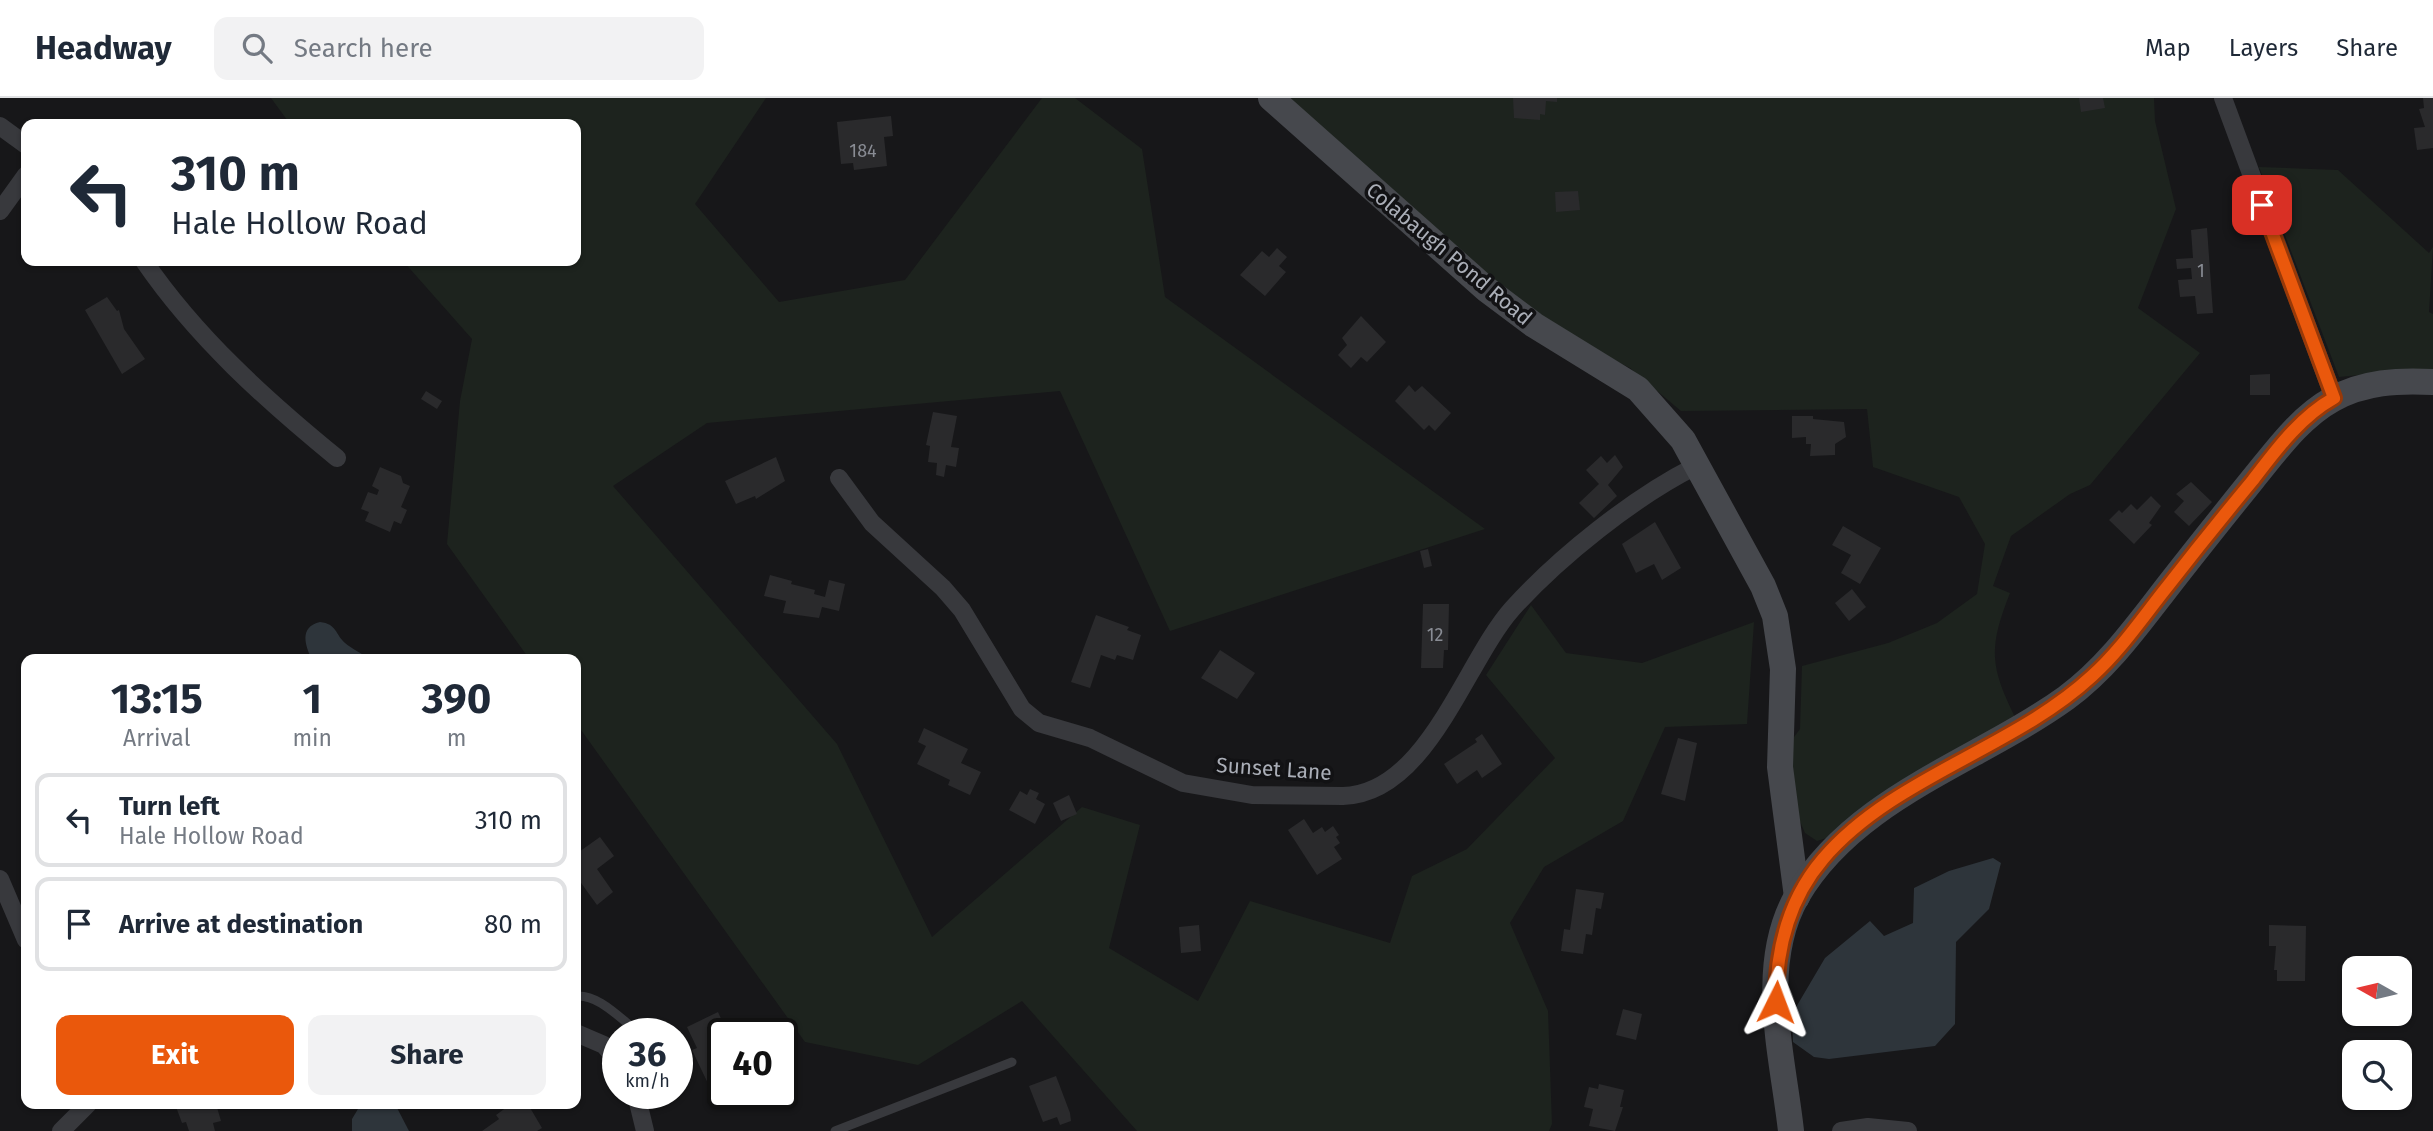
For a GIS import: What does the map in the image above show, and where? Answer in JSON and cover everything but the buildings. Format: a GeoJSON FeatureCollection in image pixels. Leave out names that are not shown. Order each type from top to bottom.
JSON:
{"type":"FeatureCollection","features":[{"type":"Feature","properties":{"kind":"street","name":"Colabaugh Pond Road"},"geometry":{"type":"LineString","coordinates":[[1271,98],[1486,289],[1534,325],[1638,389],[1663,414],[1696,466],[1763,586],[1776,616],[1783,669],[1780,767],[1797,897]]}},
{"type":"Feature","properties":{"kind":"street"},"geometry":{"type":"LineString","coordinates":[[2223,98],[2334,398]]}},
{"type":"Feature","properties":{"kind":"street"},"geometry":{"type":"LineString","coordinates":[[0,126],[21,141]]}},
{"type":"Feature","properties":{"kind":"street"},"geometry":{"type":"LineString","coordinates":[[0,211],[21,182]]}},
{"type":"Feature","properties":{"kind":"street"},"geometry":{"type":"LineString","coordinates":[[147,266],[161,286],[257,392],[337,458]]}},
{"type":"Feature","properties":{"kind":"street"},"geometry":{"type":"LineString","coordinates":[[1791,1131],[1779,1044],[1776,988],[1784,930],[1797,897],[1822,860],[1862,823],[2043,714],[2091,677],[2137,626],[2273,454],[2310,415],[2334,398],[2378,383],[2433,382]]}},
{"type":"Feature","properties":{"kind":"street","name":"Sunset Lane"},"geometry":{"type":"LineString","coordinates":[[839,478],[872,523],[962,610],[1022,709],[1039,723],[1090,738],[1183,783],[1252,795],[1356,796],[1383,784],[1417,752],[1437,727],[1502,621],[1515,606],[1621,512],[1658,485],[1696,466]]}},
{"type":"Feature","properties":{"kind":"street"},"geometry":{"type":"LineString","coordinates":[[0,879],[21,928]]}},
{"type":"Feature","properties":{"kind":"street"},"geometry":{"type":"LineString","coordinates":[[581,1035],[602,1044]]}},
{"type":"Feature","properties":{"kind":"street"},"geometry":{"type":"LineString","coordinates":[[61,1131],[84,1109]]}},
{"type":"Feature","properties":{"kind":"street"},"geometry":{"type":"LineString","coordinates":[[640,1109],[645,1131]]}},
{"type":"Feature","properties":{"kind":"street"},"geometry":{"type":"LineString","coordinates":[[1841,1131],[1868,1127],[1908,1131]]}},
{"type":"Feature","properties":{"kind":"lane"},"geometry":{"type":"LineString","coordinates":[[581,996],[604,1005],[621,1018]]}},
{"type":"Feature","properties":{"kind":"lane"},"geometry":{"type":"LineString","coordinates":[[835,1131],[1012,1062]]}},
{"type":"Feature","properties":{"kind":"shaded area"},"geometry":{"type":"Polygon","coordinates":[[[271,98],[766,98],[695,204],[779,302],[905,280],[1042,98],[1075,98],[1142,149],[1165,297],[1485,529],[1170,631],[1060,391],[707,423],[613,486],[837,744],[932,937],[1082,807],[1140,825],[1109,948],[1198,1001],[1250,901],[1390,943],[1412,876],[1467,849],[1555,758],[1486,675],[1531,605],[1566,653],[1642,663],[1754,622],[1747,724],[1665,727],[1623,821],[1544,867],[1510,923],[1548,1011],[1552,1124],[1549,1131],[1137,1131],[1022,1001],[918,1065],[805,1042],[798,1032],[798,1018],[788,1018],[581,730],[581,654],[526,654],[447,544],[460,401],[472,339],[407,266],[581,266],[581,119],[286,119],[271,98]]]}},
{"type":"Feature","properties":{"kind":"shaded area"},"geometry":{"type":"Polygon","coordinates":[[[1285,98],[2154,98],[2155,121],[2176,209],[2138,308],[2200,353],[2090,485],[2070,494],[2011,536],[1993,586],[2010,593],[1998,629],[1995,657],[2001,685],[2016,719],[1833,836],[1817,841],[1805,833],[1796,812],[1791,741],[1800,729],[1802,666],[1888,643],[1937,623],[1977,594],[1985,544],[1959,497],[1873,467],[1867,409],[1681,411],[1630,368],[1575,340],[1467,260],[1285,98]]]}},
{"type":"Feature","properties":{"kind":"shaded area"},"geometry":{"type":"Polygon","coordinates":[[[2259,167],[2338,170],[2429,253],[2433,247],[2429,312],[2433,314],[2433,373],[2380,373],[2339,377],[2259,167]]]}},
{"type":"Feature","properties":{"kind":"shaded area"},"geometry":{"type":"Polygon","coordinates":[[[320,622],[330,625],[345,643],[362,654],[310,654],[306,632],[313,624],[320,622]]]}},
{"type":"Feature","properties":{"kind":"shaded area"},"geometry":{"type":"Polygon","coordinates":[[[1993,858],[2001,863],[1989,909],[1956,942],[1955,1024],[1935,1046],[1829,1059],[1814,1057],[1793,1042],[1792,1014],[1825,958],[1870,921],[1884,936],[1913,923],[1914,888],[1949,871],[1993,858]]]}},
{"type":"Feature","properties":{"kind":"shaded area"},"geometry":{"type":"Polygon","coordinates":[[[358,1109],[398,1109],[409,1131],[352,1131],[352,1119],[358,1109]]]}},
{"type":"Feature","properties":{"kind":"route"},"geometry":{"type":"LineString","coordinates":[[1776,1002],[1778,964],[1784,930],[1797,897],[1822,860],[1852,831],[1890,804],[2043,714],[2091,677],[2137,626],[2273,454],[2300,424],[2334,398],[2262,205]]}}]}
